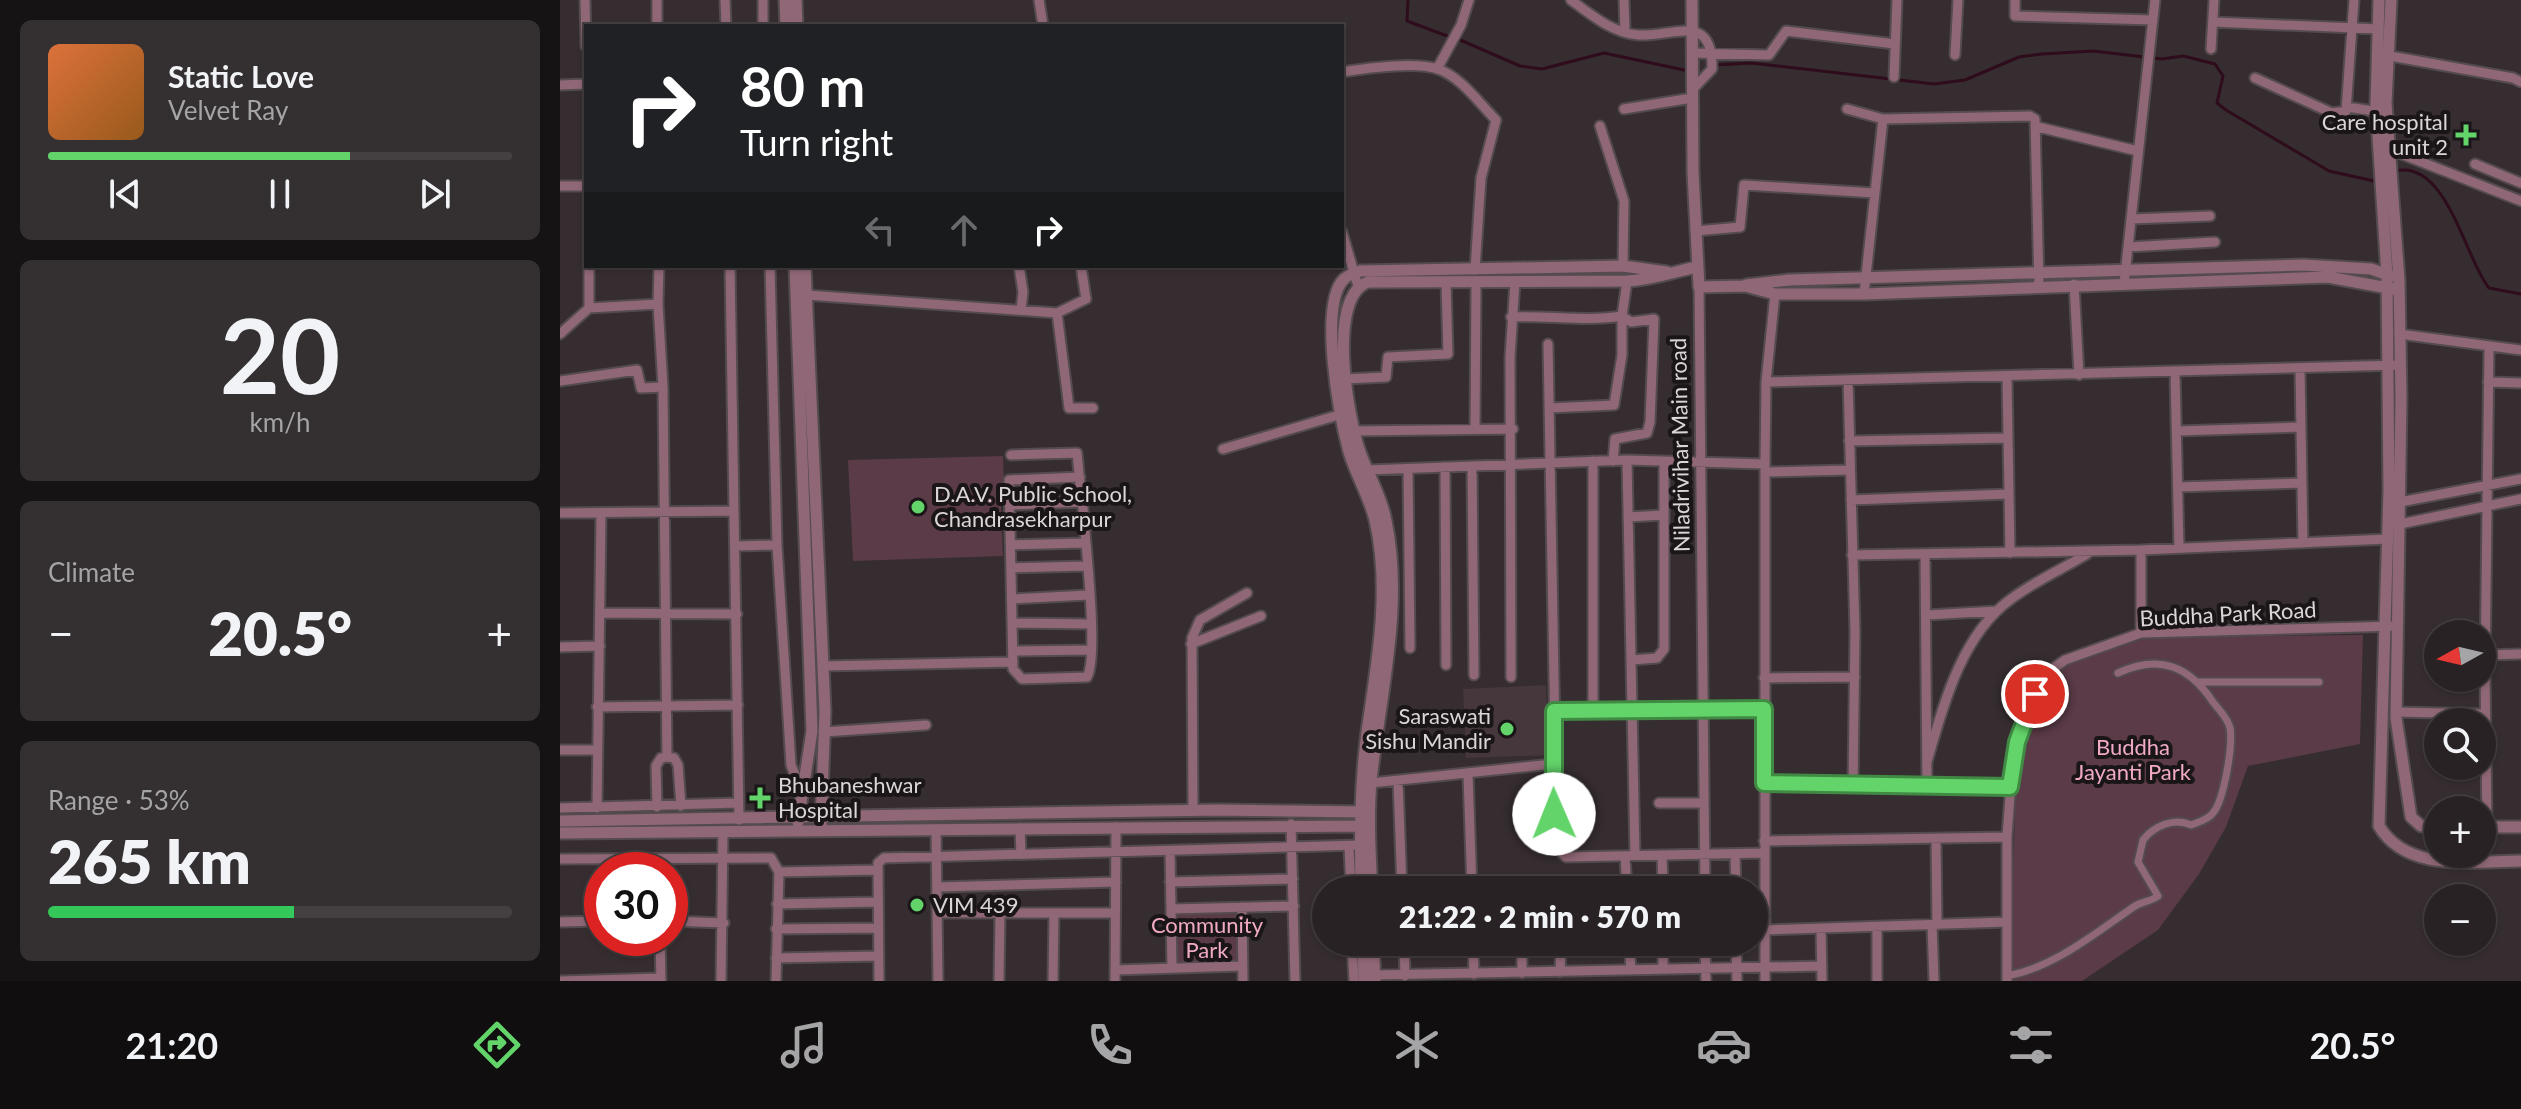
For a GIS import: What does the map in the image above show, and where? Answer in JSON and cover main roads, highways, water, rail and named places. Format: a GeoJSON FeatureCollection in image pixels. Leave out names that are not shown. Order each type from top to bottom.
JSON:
{"type":"FeatureCollection","features":[{"type":"Feature","properties":{"kind":"waterway"},"geometry":{"type":"LineString","coordinates":[[1408,0],[1407,21],[1450,37]]}},
{"type":"Feature","properties":{"kind":"waterway"},"geometry":{"type":"LineString","coordinates":[[1458,39],[1520,66],[1542,69],[1604,53],[1689,71]]}},
{"type":"Feature","properties":{"kind":"waterway"},"geometry":{"type":"LineString","coordinates":[[1715,65],[1751,63],[1934,84],[1965,80],[2019,57],[2042,54],[2093,51],[2162,59],[2183,56],[2215,64],[2223,76],[2217,103],[2226,110],[2329,171],[2374,181],[2378,179]]}},
{"type":"Feature","properties":{"kind":"waterway"},"geometry":{"type":"LineString","coordinates":[[2395,171],[2413,171],[2428,180],[2441,195],[2489,288],[2521,294]]}},
{"type":"Feature","properties":{"kind":"place","name":"Care hospital unit 2"},"geometry":{"type":"Point","coordinates":[2466,135]}},
{"type":"Feature","properties":{"kind":"place","name":"D.A.V. Public School, Chandrasekharpur"},"geometry":{"type":"Point","coordinates":[918,507]}},
{"type":"Feature","properties":{"kind":"place","name":"Saraswati Sishu Mandir"},"geometry":{"type":"Point","coordinates":[1507,729]}},
{"type":"Feature","properties":{"kind":"place","name":"Bhubaneshwar Hospital"},"geometry":{"type":"Point","coordinates":[760,798]}},
{"type":"Feature","properties":{"kind":"place","name":"VIM 439"},"geometry":{"type":"Point","coordinates":[917,905]}},
{"type":"Feature","properties":{"kind":"park label","name":"Buddha Jayanti Park"},"geometry":{"type":"Point","coordinates":[2133,760]}},
{"type":"Feature","properties":{"kind":"park label","name":"Community Park"},"geometry":{"type":"Point","coordinates":[1207,938]}}]}
